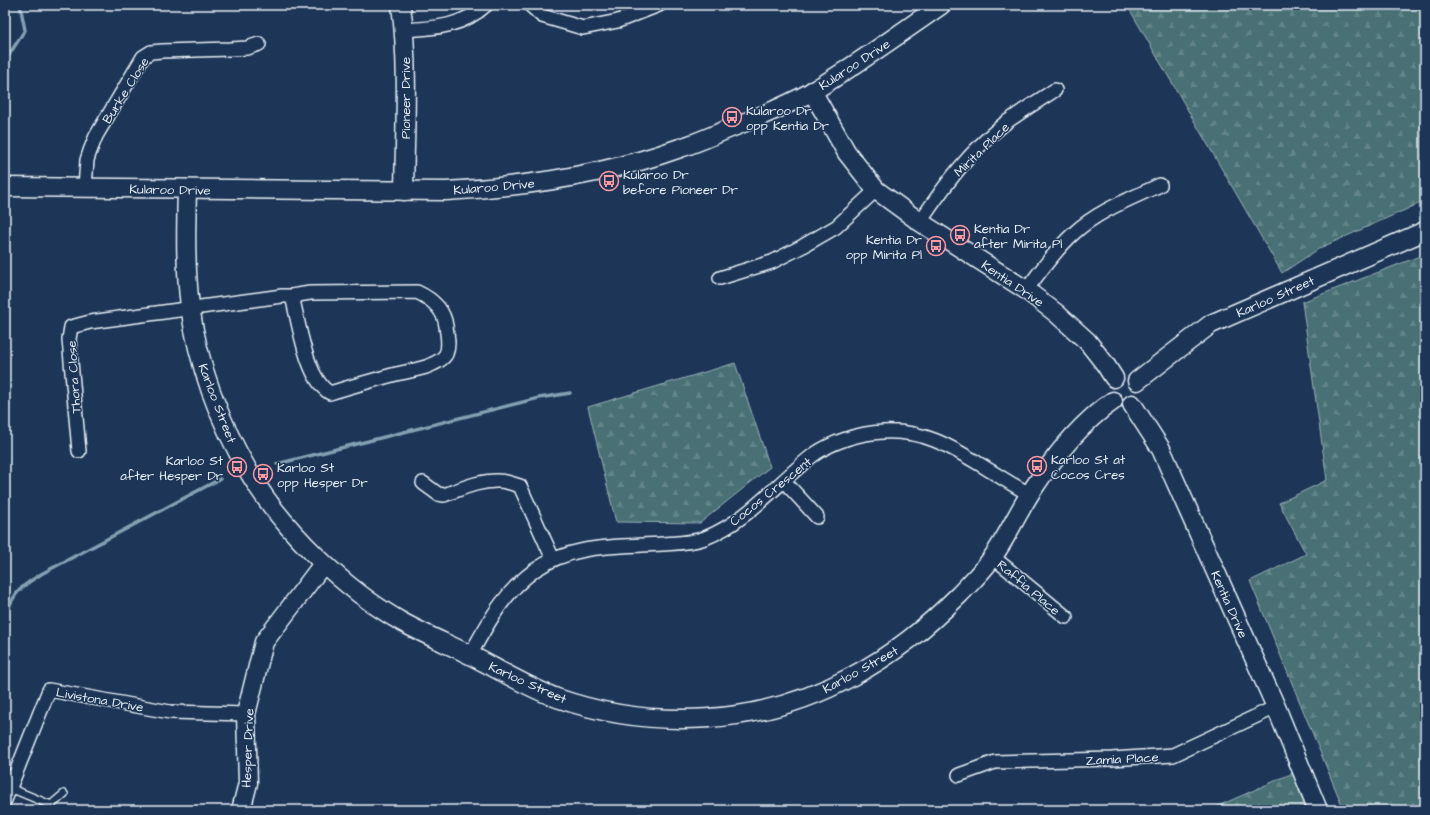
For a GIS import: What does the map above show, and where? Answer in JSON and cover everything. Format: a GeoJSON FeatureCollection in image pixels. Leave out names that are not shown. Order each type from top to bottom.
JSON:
{"type":"FeatureCollection","features":[{"type":"Feature","properties":{"kind":"street","name":"Pioneer Drive"},"geometry":{"type":"LineString","coordinates":[[400,5],[404,30],[406,60],[404,191]]}},
{"type":"Feature","properties":{"kind":"street"},"geometry":{"type":"LineString","coordinates":[[404,30],[448,26],[477,13],[486,5]]}},
{"type":"Feature","properties":{"kind":"street"},"geometry":{"type":"LineString","coordinates":[[530,5],[542,16],[583,28],[618,21],[659,5]]}},
{"type":"Feature","properties":{"kind":"street","name":"Kularoo Drive"},"geometry":{"type":"LineString","coordinates":[[5,187],[404,191],[488,189],[547,181],[611,168],[680,149],[765,115],[812,91],[848,69],[941,5]]}},
{"type":"Feature","properties":{"kind":"street","name":"Burke Close"},"geometry":{"type":"LineString","coordinates":[[85,188],[87,160],[96,136],[143,57],[151,52],[247,48],[259,44]]}},
{"type":"Feature","properties":{"kind":"street","name":"Mirita Place"},"geometry":{"type":"LineString","coordinates":[[920,222],[949,180],[983,142],[1005,124],[1055,90]]}},
{"type":"Feature","properties":{"kind":"street","name":"Kentia Drive"},"geometry":{"type":"LineString","coordinates":[[812,91],[847,154],[876,190],[920,222],[1026,290],[1056,313],[1087,341],[1114,378]]}},
{"type":"Feature","properties":{"kind":"street"},"geometry":{"type":"LineString","coordinates":[[1026,290],[1058,249],[1074,233],[1093,219],[1121,203],[1160,185]]}},
{"type":"Feature","properties":{"kind":"street","name":"Karloo Street"},"geometry":{"type":"LineString","coordinates":[[187,189],[186,253],[190,308],[201,359],[212,394],[238,453],[252,478],[272,506],[323,564],[366,598],[400,621],[554,697],[589,707],[627,715],[671,719],[715,718],[759,712],[816,693],[848,679],[879,661],[912,639],[968,586],[993,557],[1014,524],[1029,494],[1052,462],[1071,438],[1098,411],[1113,401]]}},
{"type":"Feature","properties":{"kind":"street"},"geometry":{"type":"LineString","coordinates":[[720,278],[772,262],[803,246],[836,227],[876,190]]}},
{"type":"Feature","properties":{"kind":"street","name":"Karloo Street"},"geometry":{"type":"LineString","coordinates":[[1137,381],[1211,324],[1425,231]]}},
{"type":"Feature","properties":{"kind":"street"},"geometry":{"type":"LineString","coordinates":[[190,308],[310,293],[417,292],[432,300],[441,313],[445,323],[448,346],[446,354],[439,361],[426,367],[330,393],[324,389],[317,380],[309,364],[292,296]]}},
{"type":"Feature","properties":{"kind":"street","name":"Thora Close"},"geometry":{"type":"LineString","coordinates":[[79,451],[69,339],[71,326],[190,308]]}},
{"type":"Feature","properties":{"kind":"street"},"geometry":{"type":"LineString","coordinates":[[1126,374],[1132,376],[1137,381],[1140,387],[1140,393],[1132,404],[1122,405],[1113,401],[1109,389],[1110,383],[1114,378],[1126,374]]}},
{"type":"Feature","properties":{"kind":"street","name":"Kentia Drive"},"geometry":{"type":"LineString","coordinates":[[1132,404],[1161,449],[1276,707],[1318,810]]}},
{"type":"Feature","properties":{"kind":"street","name":"Cocos Crescent"},"geometry":{"type":"LineString","coordinates":[[470,655],[499,606],[517,584],[553,559],[575,551],[598,547],[684,542],[703,538],[732,524],[751,510],[813,456],[839,441],[862,435],[883,432],[906,433],[926,437],[949,446],[1029,494]]}},
{"type":"Feature","properties":{"kind":"street"},"geometry":{"type":"LineString","coordinates":[[423,483],[438,494],[444,495],[474,484],[492,481],[507,482],[520,486],[553,559]]}},
{"type":"Feature","properties":{"kind":"street"},"geometry":{"type":"LineString","coordinates":[[784,481],[817,517]]}},
{"type":"Feature","properties":{"kind":"street","name":"Raffia Place"},"geometry":{"type":"LineString","coordinates":[[993,557],[1066,617]]}},
{"type":"Feature","properties":{"kind":"street","name":"Hesper Drive"},"geometry":{"type":"LineString","coordinates":[[241,810],[248,784],[246,714],[264,642],[323,564]]}},
{"type":"Feature","properties":{"kind":"street","name":"Livistona Drive"},"geometry":{"type":"LineString","coordinates":[[7,794],[49,690],[170,712],[246,714]]}},
{"type":"Feature","properties":{"kind":"street","name":"Zamia Place"},"geometry":{"type":"LineString","coordinates":[[959,775],[995,762],[1112,759],[1173,755],[1276,707]]}},
{"type":"Feature","properties":{"kind":"lane"},"geometry":{"type":"LineString","coordinates":[[7,794],[51,808],[64,794]]}},
{"type":"Feature","properties":{"kind":"green space"},"geometry":{"type":"Polygon","coordinates":[[[1127,5],[1425,5],[1425,201],[1320,248],[1282,273],[1127,5]]]}},
{"type":"Feature","properties":{"kind":"green space"},"geometry":{"type":"Polygon","coordinates":[[[1425,254],[1425,810],[1344,810],[1250,581],[1306,554],[1279,503],[1327,480],[1302,302],[1425,254]]]}},
{"type":"Feature","properties":{"kind":"green space"},"geometry":{"type":"Polygon","coordinates":[[[735,363],[770,467],[700,523],[616,522],[588,407],[735,363]]]}},
{"type":"Feature","properties":{"kind":"green space"},"geometry":{"type":"Polygon","coordinates":[[[1293,773],[1306,810],[1209,810],[1293,773]]]}},
{"type":"Feature","properties":{"kind":"waterway"},"geometry":{"type":"LineString","coordinates":[[5,61],[25,30],[20,5]]}},
{"type":"Feature","properties":{"kind":"waterway"},"geometry":{"type":"LineString","coordinates":[[277,464],[539,398],[570,393]]}},
{"type":"Feature","properties":{"kind":"waterway"},"geometry":{"type":"LineString","coordinates":[[7,611],[17,592],[43,573],[220,479]]}},
{"type":"Feature","properties":{"kind":"waterway"},"geometry":{"type":"LineString","coordinates":[[5,570],[7,590],[7,631],[5,652]]}},
{"type":"Feature","properties":{"kind":"place","name":"Kularoo Dr opp Kentia Dr"},"geometry":{"type":"Point","coordinates":[732,117]}},
{"type":"Feature","properties":{"kind":"place","name":"Kularoo Dr before Pioneer Dr"},"geometry":{"type":"Point","coordinates":[609,181]}},
{"type":"Feature","properties":{"kind":"place","name":"Kentia Dr after Mirita Pl"},"geometry":{"type":"Point","coordinates":[960,235]}},
{"type":"Feature","properties":{"kind":"place","name":"Kentia Dr opp Mirita Pl"},"geometry":{"type":"Point","coordinates":[936,246]}},
{"type":"Feature","properties":{"kind":"place","name":"Karloo St at Cocos Cres"},"geometry":{"type":"Point","coordinates":[1037,466]}},
{"type":"Feature","properties":{"kind":"place","name":"Karloo St after Hesper Dr"},"geometry":{"type":"Point","coordinates":[237,467]}},
{"type":"Feature","properties":{"kind":"place","name":"Karloo St opp Hesper Dr"},"geometry":{"type":"Point","coordinates":[263,474]}}]}
